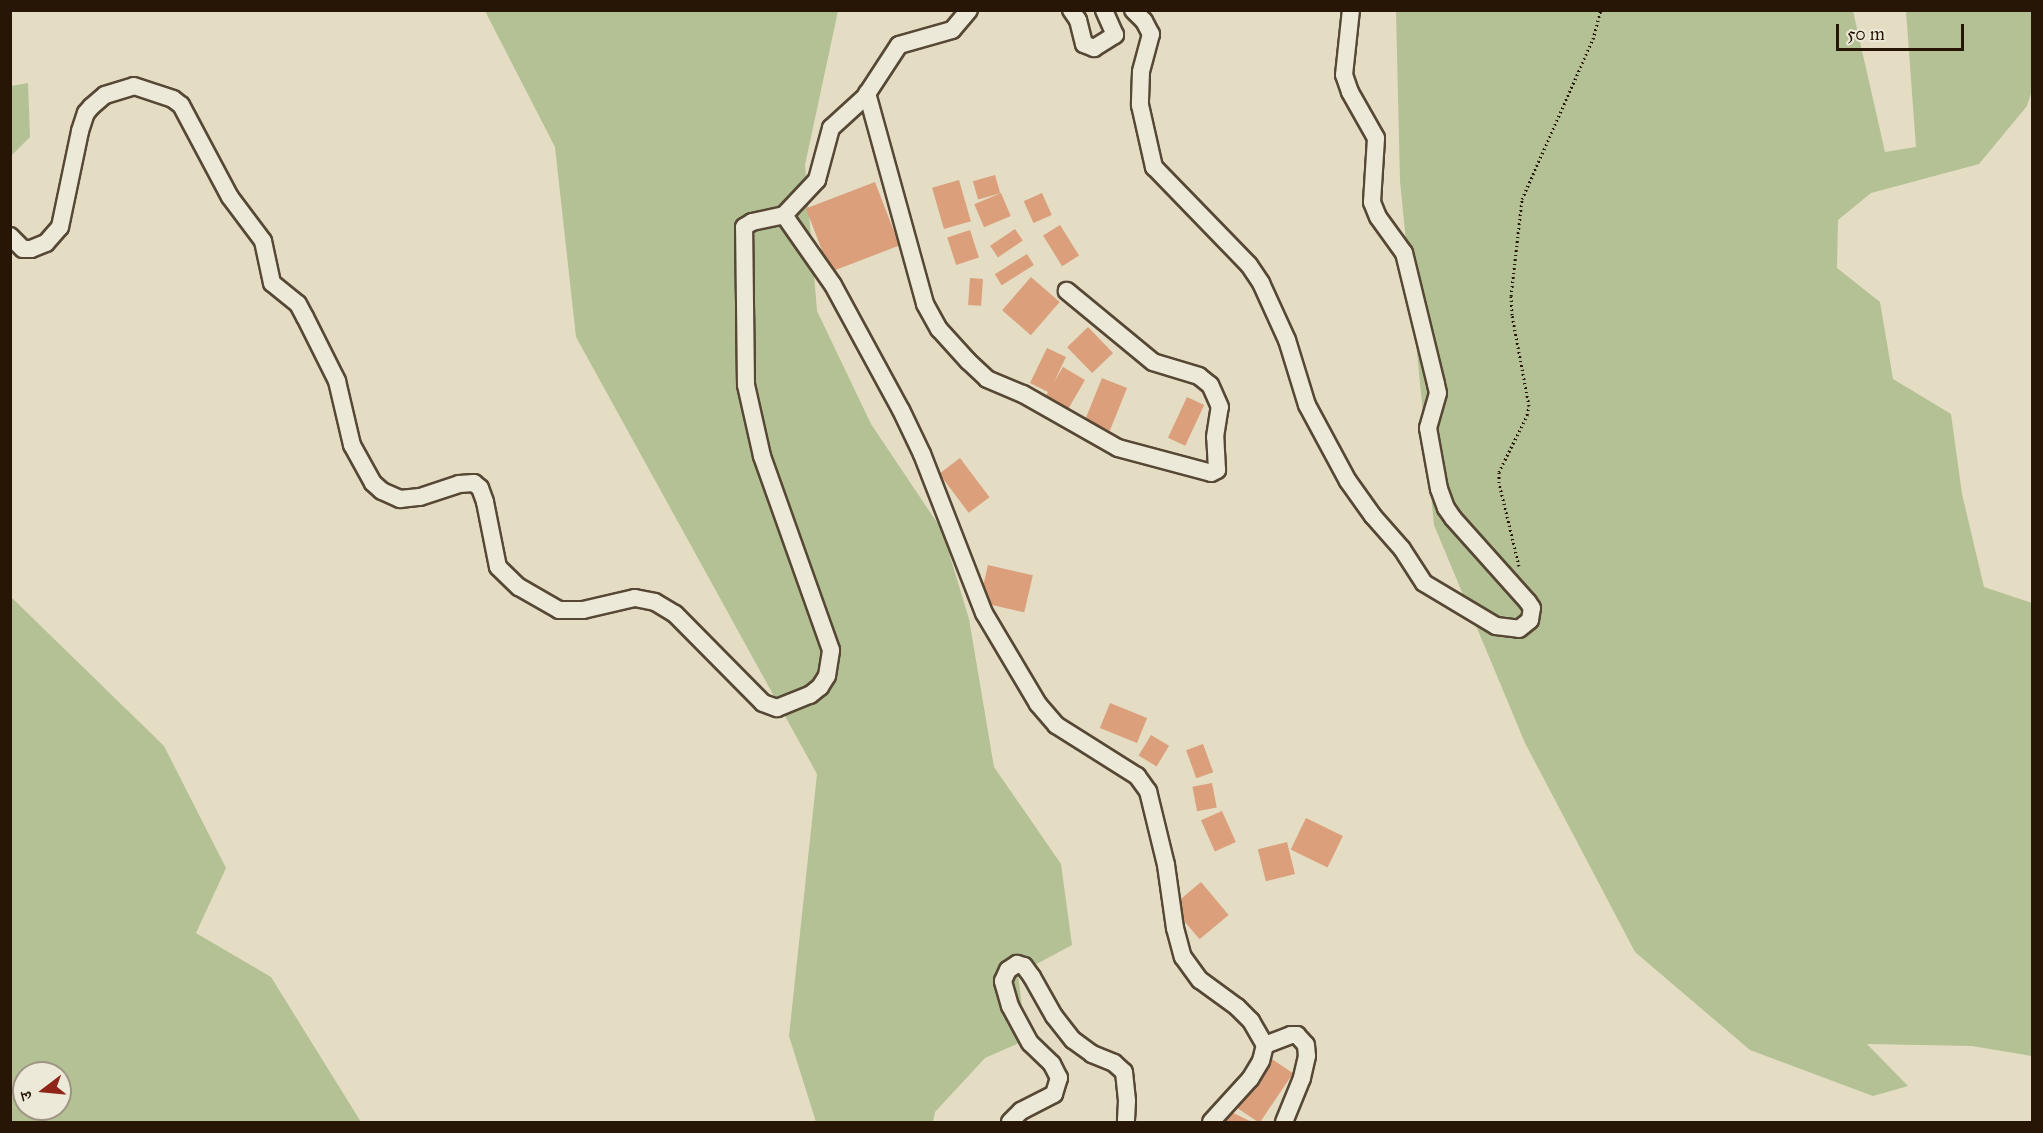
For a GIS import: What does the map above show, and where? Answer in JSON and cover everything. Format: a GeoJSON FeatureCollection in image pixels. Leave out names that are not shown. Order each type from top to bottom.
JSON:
{"type":"FeatureCollection","features":[{"type":"Feature","properties":{"kind":"street"},"geometry":{"type":"LineString","coordinates":[[10,236],[22,249],[31,249],[46,243],[60,227],[80,131],[86,113],[105,95],[134,86],[173,99],[181,105],[230,197],[263,241],[272,283],[297,304],[305,317],[336,381],[352,445],[373,483],[382,491],[400,499],[420,497],[459,484],[474,483],[480,488],[485,502],[498,567],[519,587],[559,610],[583,610],[635,598],[655,602],[675,614],[763,703],[777,708],[810,695],[820,687],[827,676],[831,650],[762,456],[746,385],[744,227],[752,222],[784,215],[817,180],[831,128],[867,93],[899,45],[952,30],[969,10]]}},
{"type":"Feature","properties":{"kind":"street"},"geometry":{"type":"LineString","coordinates":[[1071,10],[1078,20],[1084,44],[1094,48],[1116,33],[1104,10]]}},
{"type":"Feature","properties":{"kind":"street"},"geometry":{"type":"LineString","coordinates":[[1133,10],[1144,21],[1151,34],[1141,72],[1139,99],[1154,167],[1249,266],[1261,283],[1287,340],[1307,405],[1352,488],[1429,587],[1496,626],[1519,629],[1530,620],[1532,608],[1446,508],[1439,489],[1428,428],[1438,393],[1436,384],[1404,253],[1378,218],[1372,202],[1376,138],[1350,92],[1344,75],[1351,10]]}},
{"type":"Feature","properties":{"kind":"street"},"geometry":{"type":"LineString","coordinates":[[867,93],[925,304],[939,329],[968,361],[987,378],[1023,394],[1118,448],[1211,473],[1217,470],[1215,437],[1220,407],[1210,385],[1199,376],[1153,362],[1067,291]]}},
{"type":"Feature","properties":{"kind":"street"},"geometry":{"type":"LineString","coordinates":[[784,215],[833,285],[912,430],[972,586],[994,633],[1038,704],[1056,725],[1137,776],[1145,785],[1163,848],[1175,928],[1184,957],[1200,980],[1237,1007],[1251,1022],[1265,1045],[1261,1061],[1250,1078],[1211,1122]]}},
{"type":"Feature","properties":{"kind":"street"},"geometry":{"type":"LineString","coordinates":[[1010,1122],[1022,1111],[1054,1094],[1059,1077],[1052,1064],[1030,1043],[1010,1006],[1003,981],[1008,970],[1017,964],[1024,966],[1054,1016],[1073,1040],[1083,1048],[1120,1067],[1124,1072],[1127,1101],[1126,1122]]}},
{"type":"Feature","properties":{"kind":"street"},"geometry":{"type":"LineString","coordinates":[[1265,1045],[1291,1035],[1297,1035],[1306,1045],[1307,1056],[1302,1078],[1284,1122]]}},
{"type":"Feature","properties":{"kind":"path"},"geometry":{"type":"LineString","coordinates":[[1521,573],[1499,483],[1499,472],[1527,415],[1529,406],[1512,315],[1511,296],[1518,222],[1528,180],[1593,39],[1601,10]]}},
{"type":"Feature","properties":{"kind":"green space"},"geometry":{"type":"Polygon","coordinates":[[[485,11],[838,11],[805,165],[817,311],[871,424],[942,530],[969,619],[994,767],[1061,864],[1072,945],[1018,974],[1026,1040],[985,1058],[935,1112],[933,1122],[816,1122],[789,1036],[817,774],[576,337],[555,147],[485,11]]]}},
{"type":"Feature","properties":{"kind":"green space"},"geometry":{"type":"Polygon","coordinates":[[[1396,11],[1853,11],[1885,152],[1916,147],[1906,11],[2032,11],[2032,90],[2027,106],[1979,164],[1871,193],[1838,220],[1837,268],[1880,302],[1893,379],[1951,414],[1962,494],[1984,587],[2032,603],[2032,1056],[1972,1046],[1867,1044],[1908,1086],[1873,1096],[1750,1050],[1635,952],[1525,743],[1434,525],[1400,181],[1396,11]]]}},
{"type":"Feature","properties":{"kind":"green space"},"geometry":{"type":"Polygon","coordinates":[[[28,83],[30,137],[11,156],[11,86],[28,83]]]}},
{"type":"Feature","properties":{"kind":"green space"},"geometry":{"type":"Polygon","coordinates":[[[10,596],[164,746],[226,868],[196,933],[271,977],[361,1122],[11,1122],[10,596]]]}},
{"type":"Feature","properties":{"kind":"building"},"geometry":{"type":"Polygon","coordinates":[[[995,175],[1000,193],[978,200],[973,181],[995,175]]]}},
{"type":"Feature","properties":{"kind":"building"},"geometry":{"type":"Polygon","coordinates":[[[959,180],[971,221],[944,229],[932,188],[959,180]]]}},
{"type":"Feature","properties":{"kind":"building"},"geometry":{"type":"Polygon","coordinates":[[[875,182],[899,245],[830,272],[806,209],[875,182]]]}},
{"type":"Feature","properties":{"kind":"building"},"geometry":{"type":"Polygon","coordinates":[[[1001,193],[1011,216],[984,227],[974,204],[1001,193]]]}},
{"type":"Feature","properties":{"kind":"building"},"geometry":{"type":"Polygon","coordinates":[[[1042,193],[1052,215],[1033,223],[1024,201],[1042,193]]]}},
{"type":"Feature","properties":{"kind":"building"},"geometry":{"type":"Polygon","coordinates":[[[1060,225],[1079,256],[1062,266],[1043,236],[1060,225]]]}},
{"type":"Feature","properties":{"kind":"building"},"geometry":{"type":"Polygon","coordinates":[[[1015,229],[1023,241],[998,257],[990,246],[1015,229]]]}},
{"type":"Feature","properties":{"kind":"building"},"geometry":{"type":"Polygon","coordinates":[[[970,230],[979,258],[956,265],[947,237],[970,230]]]}},
{"type":"Feature","properties":{"kind":"building"},"geometry":{"type":"Polygon","coordinates":[[[1027,254],[1034,265],[1002,285],[995,274],[1027,254]]]}},
{"type":"Feature","properties":{"kind":"building"},"geometry":{"type":"Polygon","coordinates":[[[1031,277],[1060,302],[1031,335],[1002,310],[1031,277]]]}},
{"type":"Feature","properties":{"kind":"building"},"geometry":{"type":"Polygon","coordinates":[[[970,278],[983,279],[981,306],[968,305],[970,278]]]}},
{"type":"Feature","properties":{"kind":"building"},"geometry":{"type":"Polygon","coordinates":[[[1088,327],[1113,353],[1092,373],[1067,347],[1088,327]]]}},
{"type":"Feature","properties":{"kind":"building"},"geometry":{"type":"Polygon","coordinates":[[[1047,348],[1066,357],[1054,382],[1063,367],[1085,380],[1067,411],[1045,398],[1048,392],[1030,383],[1047,348]]]}},
{"type":"Feature","properties":{"kind":"building"},"geometry":{"type":"Polygon","coordinates":[[[1102,378],[1127,388],[1110,431],[1085,421],[1102,378]]]}},
{"type":"Feature","properties":{"kind":"building"},"geometry":{"type":"Polygon","coordinates":[[[1187,397],[1204,405],[1185,446],[1168,438],[1187,397]]]}},
{"type":"Feature","properties":{"kind":"building"},"geometry":{"type":"Polygon","coordinates":[[[960,458],[989,497],[969,513],[939,474],[960,458]]]}},
{"type":"Feature","properties":{"kind":"building"},"geometry":{"type":"Polygon","coordinates":[[[988,565],[1033,575],[1024,612],[979,602],[988,565]]]}},
{"type":"Feature","properties":{"kind":"building"},"geometry":{"type":"Polygon","coordinates":[[[1110,703],[1147,718],[1137,743],[1100,728],[1110,703]]]}},
{"type":"Feature","properties":{"kind":"building"},"geometry":{"type":"Polygon","coordinates":[[[1151,735],[1169,746],[1157,766],[1139,756],[1151,735]]]}},
{"type":"Feature","properties":{"kind":"building"},"geometry":{"type":"Polygon","coordinates":[[[1203,744],[1213,772],[1196,778],[1186,750],[1203,744]]]}},
{"type":"Feature","properties":{"kind":"building"},"geometry":{"type":"Polygon","coordinates":[[[1212,783],[1217,808],[1197,811],[1192,787],[1212,783]]]}},
{"type":"Feature","properties":{"kind":"building"},"geometry":{"type":"Polygon","coordinates":[[[1222,811],[1236,842],[1215,851],[1201,820],[1222,811]]]}},
{"type":"Feature","properties":{"kind":"building"},"geometry":{"type":"Polygon","coordinates":[[[1306,818],[1343,836],[1328,867],[1291,849],[1306,818]]]}},
{"type":"Feature","properties":{"kind":"building"},"geometry":{"type":"Polygon","coordinates":[[[1287,842],[1295,874],[1266,881],[1258,849],[1287,842]]]}},
{"type":"Feature","properties":{"kind":"building"},"geometry":{"type":"Polygon","coordinates":[[[1201,882],[1229,915],[1200,939],[1172,906],[1201,882]]]}},
{"type":"Feature","properties":{"kind":"building"},"geometry":{"type":"Polygon","coordinates":[[[1269,1057],[1293,1073],[1260,1122],[1235,1107],[1269,1057]]]}},
{"type":"Feature","properties":{"kind":"building"},"geometry":{"type":"Polygon","coordinates":[[[1227,1110],[1252,1122],[1221,1122],[1227,1110]]]}}]}
